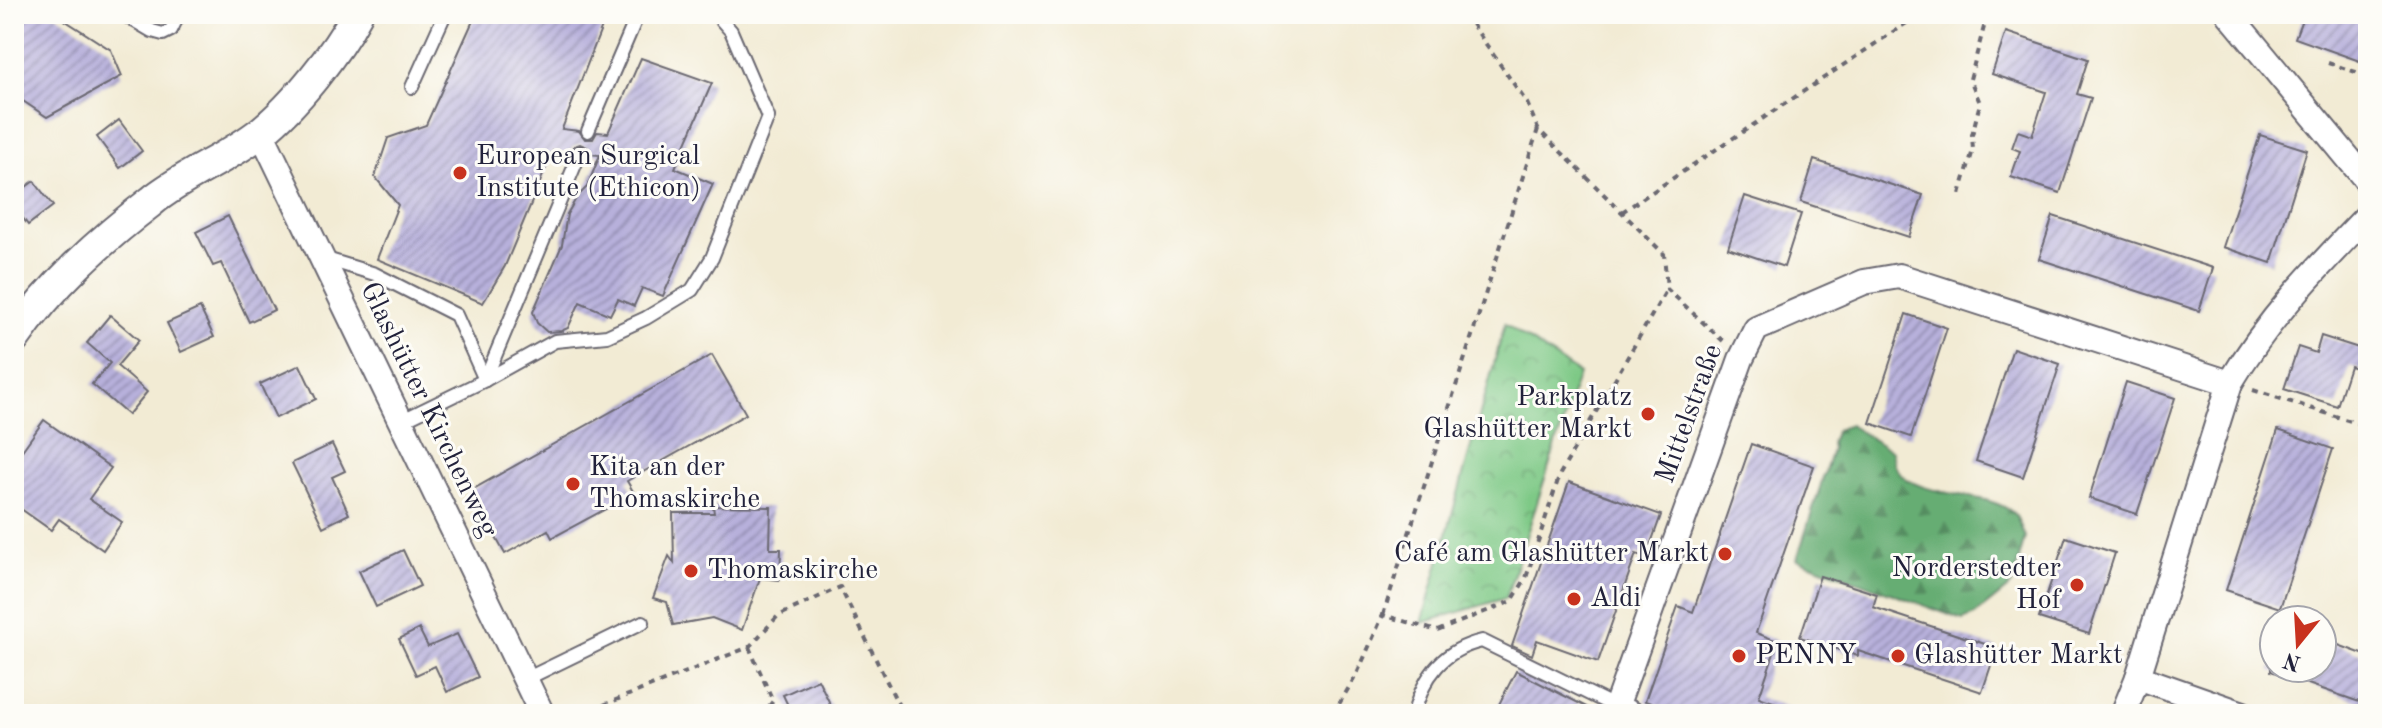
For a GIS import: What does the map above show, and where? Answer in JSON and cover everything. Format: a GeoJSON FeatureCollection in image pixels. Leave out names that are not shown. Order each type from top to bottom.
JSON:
{"type":"FeatureCollection","features":[{"type":"Feature","properties":{"kind":"street"},"geometry":{"type":"LineString","coordinates":[[14,339],[31,314],[77,263],[143,208],[261,132],[316,75],[357,14]]}},
{"type":"Feature","properties":{"kind":"street"},"geometry":{"type":"LineString","coordinates":[[2229,14],[2368,182]]}},
{"type":"Feature","properties":{"kind":"street","name":"Glashütter Kirchenweg"},"geometry":{"type":"LineString","coordinates":[[261,132],[542,714]]}},
{"type":"Feature","properties":{"kind":"street"},"geometry":{"type":"LineString","coordinates":[[2123,714],[2138,677],[2230,383],[2254,342],[2368,215]]}},
{"type":"Feature","properties":{"kind":"street","name":"Mittelstraße"},"geometry":{"type":"LineString","coordinates":[[1624,710],[1741,359],[1756,329],[1864,282],[1899,276],[2230,383]]}},
{"type":"Feature","properties":{"kind":"street"},"geometry":{"type":"LineString","coordinates":[[2138,677],[2243,714]]}},
{"type":"Feature","properties":{"kind":"lane"},"geometry":{"type":"LineString","coordinates":[[123,14],[163,34],[171,30],[179,14]]}},
{"type":"Feature","properties":{"kind":"lane"},"geometry":{"type":"LineString","coordinates":[[412,87],[445,14]]}},
{"type":"Feature","properties":{"kind":"lane"},"geometry":{"type":"LineString","coordinates":[[588,131],[638,14]]}},
{"type":"Feature","properties":{"kind":"lane"},"geometry":{"type":"LineString","coordinates":[[399,422],[555,341],[607,336],[646,318],[692,290],[706,269],[768,117],[731,31],[716,14]]}},
{"type":"Feature","properties":{"kind":"lane"},"geometry":{"type":"LineString","coordinates":[[485,380],[580,153]]}},
{"type":"Feature","properties":{"kind":"lane"},"geometry":{"type":"LineString","coordinates":[[320,257],[375,274],[456,315],[485,380]]}},
{"type":"Feature","properties":{"kind":"lane"},"geometry":{"type":"LineString","coordinates":[[526,679],[643,622]]}},
{"type":"Feature","properties":{"kind":"lane"},"geometry":{"type":"LineString","coordinates":[[1414,714],[1433,670],[1459,647],[1482,641],[1624,710]]}},
{"type":"Feature","properties":{"kind":"path"},"geometry":{"type":"LineString","coordinates":[[1383,615],[1437,631],[1512,601],[1526,578],[1560,474],[1667,289],[1664,254],[1538,129],[1527,103],[1465,14]]}},
{"type":"Feature","properties":{"kind":"path"},"geometry":{"type":"LineString","coordinates":[[1622,212],[1920,14]]}},
{"type":"Feature","properties":{"kind":"path"},"geometry":{"type":"LineString","coordinates":[[1960,194],[1973,150],[1972,135],[1980,103],[1970,79],[1984,27],[2002,14]]}},
{"type":"Feature","properties":{"kind":"path"},"geometry":{"type":"LineString","coordinates":[[2328,63],[2368,76]]}},
{"type":"Feature","properties":{"kind":"path"},"geometry":{"type":"LineString","coordinates":[[1334,714],[1357,674],[1383,615],[1538,129]]}},
{"type":"Feature","properties":{"kind":"path"},"geometry":{"type":"LineString","coordinates":[[1667,289],[1741,359]]}},
{"type":"Feature","properties":{"kind":"path"},"geometry":{"type":"LineString","coordinates":[[2230,383],[2357,423],[2368,416]]}},
{"type":"Feature","properties":{"kind":"path"},"geometry":{"type":"LineString","coordinates":[[581,714],[749,647],[778,616],[840,587],[903,714]]}},
{"type":"Feature","properties":{"kind":"path"},"geometry":{"type":"LineString","coordinates":[[749,647],[773,701],[763,714]]}},
{"type":"Feature","properties":{"kind":"green space"},"geometry":{"type":"Polygon","coordinates":[[[1505,324],[1579,374],[1506,598],[1422,623],[1505,324]]]}},
{"type":"Feature","properties":{"kind":"green space"},"geometry":{"type":"Polygon","coordinates":[[[1849,425],[1892,451],[1896,467],[1906,479],[1920,486],[1988,501],[2014,514],[2025,537],[2012,585],[1975,615],[1963,620],[1797,559],[1832,450],[1831,442],[1836,430],[1849,425]]]}},
{"type":"Feature","properties":{"kind":"building"},"geometry":{"type":"Polygon","coordinates":[[[14,14],[55,14],[111,50],[122,76],[47,117],[14,95],[14,14]]]}},
{"type":"Feature","properties":{"kind":"building","name":"European Surgical Institute (Ethicon)"},"geometry":{"type":"Polygon","coordinates":[[[476,14],[607,14],[562,129],[579,131],[585,139],[593,139],[597,132],[608,133],[641,58],[712,83],[675,168],[713,184],[663,296],[642,288],[634,306],[618,299],[610,315],[580,302],[568,328],[561,331],[547,332],[537,323],[533,312],[562,245],[567,214],[587,187],[600,155],[589,154],[587,147],[580,144],[574,146],[570,153],[553,151],[505,266],[483,303],[377,259],[398,205],[375,177],[388,138],[426,125],[476,14]]]}},
{"type":"Feature","properties":{"kind":"building"},"geometry":{"type":"Polygon","coordinates":[[[2304,14],[2357,14],[2368,18],[2368,64],[2295,38],[2304,14]]]}},
{"type":"Feature","properties":{"kind":"building"},"geometry":{"type":"Polygon","coordinates":[[[2006,32],[2088,59],[2077,94],[2091,98],[2060,193],[2011,177],[2020,151],[2012,148],[2018,131],[2032,136],[2046,92],[1992,74],[2006,32]]]}},
{"type":"Feature","properties":{"kind":"building"},"geometry":{"type":"Polygon","coordinates":[[[119,120],[142,151],[120,168],[97,137],[119,120]]]}},
{"type":"Feature","properties":{"kind":"building"},"geometry":{"type":"Polygon","coordinates":[[[2260,135],[2307,150],[2271,263],[2223,247],[2260,135]]]}},
{"type":"Feature","properties":{"kind":"building"},"geometry":{"type":"Polygon","coordinates":[[[1814,160],[1923,195],[1909,237],[1801,202],[1814,160]]]}},
{"type":"Feature","properties":{"kind":"building"},"geometry":{"type":"Polygon","coordinates":[[[34,181],[53,206],[28,225],[14,206],[14,196],[34,181]]]}},
{"type":"Feature","properties":{"kind":"building"},"geometry":{"type":"Polygon","coordinates":[[[1745,196],[1801,214],[1784,267],[1728,248],[1745,196]]]}},
{"type":"Feature","properties":{"kind":"building"},"geometry":{"type":"Polygon","coordinates":[[[228,216],[274,310],[249,322],[221,263],[213,266],[196,232],[228,216]]]}},
{"type":"Feature","properties":{"kind":"building"},"geometry":{"type":"Polygon","coordinates":[[[2053,216],[2213,268],[2199,311],[2039,259],[2053,216]]]}},
{"type":"Feature","properties":{"kind":"building"},"geometry":{"type":"Polygon","coordinates":[[[200,308],[214,337],[181,352],[167,323],[200,308]]]}},
{"type":"Feature","properties":{"kind":"building"},"geometry":{"type":"Polygon","coordinates":[[[1906,314],[1947,328],[1911,437],[1870,423],[1906,314]]]}},
{"type":"Feature","properties":{"kind":"building"},"geometry":{"type":"Polygon","coordinates":[[[110,315],[139,340],[117,366],[147,392],[128,415],[92,384],[110,363],[87,343],[110,315]]]}},
{"type":"Feature","properties":{"kind":"building"},"geometry":{"type":"Polygon","coordinates":[[[2321,336],[2368,351],[2368,372],[2350,366],[2337,406],[2284,389],[2298,347],[2316,353],[2321,336]]]}},
{"type":"Feature","properties":{"kind":"building"},"geometry":{"type":"Polygon","coordinates":[[[2013,348],[2060,364],[2023,477],[1976,461],[2013,348]]]}},
{"type":"Feature","properties":{"kind":"building"},"geometry":{"type":"Polygon","coordinates":[[[712,355],[746,414],[627,481],[634,493],[626,498],[552,538],[548,530],[505,554],[470,491],[712,355]]]}},
{"type":"Feature","properties":{"kind":"building"},"geometry":{"type":"Polygon","coordinates":[[[300,365],[316,399],[276,418],[260,384],[300,365]]]}},
{"type":"Feature","properties":{"kind":"building"},"geometry":{"type":"Polygon","coordinates":[[[2126,382],[2175,398],[2137,514],[2089,498],[2126,382]]]}},
{"type":"Feature","properties":{"kind":"building"},"geometry":{"type":"Polygon","coordinates":[[[44,420],[111,468],[89,499],[122,522],[103,550],[59,519],[51,530],[14,504],[14,462],[44,420]]]}},
{"type":"Feature","properties":{"kind":"building"},"geometry":{"type":"Polygon","coordinates":[[[2278,430],[2333,449],[2281,604],[2268,604],[2226,590],[2278,430]]]}},
{"type":"Feature","properties":{"kind":"building"},"geometry":{"type":"Polygon","coordinates":[[[332,444],[345,471],[332,477],[349,514],[323,527],[292,463],[332,444]]]}},
{"type":"Feature","properties":{"kind":"building"},"geometry":{"type":"Polygon","coordinates":[[[1751,444],[1814,466],[1756,633],[1778,641],[1759,697],[1799,711],[1798,714],[1682,714],[1645,701],[1678,606],[1693,612],[1751,444]]]}},
{"type":"Feature","properties":{"kind":"building","name":"Aldi"},"geometry":{"type":"Polygon","coordinates":[[[1569,482],[1661,515],[1646,557],[1636,554],[1598,662],[1537,640],[1532,655],[1512,646],[1569,482]]]}},
{"type":"Feature","properties":{"kind":"building"},"geometry":{"type":"Polygon","coordinates":[[[713,506],[771,507],[770,549],[781,549],[780,580],[760,578],[742,630],[712,618],[673,625],[667,602],[653,598],[669,556],[674,563],[673,513],[714,513],[713,506]]]}},
{"type":"Feature","properties":{"kind":"building","name":"Norderstedter Hof"},"geometry":{"type":"Polygon","coordinates":[[[2066,537],[2115,553],[2089,634],[2039,618],[2066,537]]]}},
{"type":"Feature","properties":{"kind":"building"},"geometry":{"type":"Polygon","coordinates":[[[403,550],[420,586],[376,607],[359,571],[403,550]]]}},
{"type":"Feature","properties":{"kind":"building"},"geometry":{"type":"Polygon","coordinates":[[[1820,576],[1877,594],[1873,607],[1997,648],[1982,692],[1858,651],[1858,656],[1800,637],[1820,576]]]}},
{"type":"Feature","properties":{"kind":"building"},"geometry":{"type":"Polygon","coordinates":[[[419,629],[428,647],[457,634],[478,677],[447,692],[435,666],[416,675],[399,639],[419,629]]]}},
{"type":"Feature","properties":{"kind":"building"},"geometry":{"type":"Polygon","coordinates":[[[2338,645],[2368,656],[2368,705],[2308,684],[2338,684],[2338,645]]]}},
{"type":"Feature","properties":{"kind":"building"},"geometry":{"type":"Polygon","coordinates":[[[1516,671],[1600,714],[1494,714],[1516,671]]]}},
{"type":"Feature","properties":{"kind":"building"},"geometry":{"type":"Polygon","coordinates":[[[818,679],[835,714],[792,714],[783,695],[818,679]]]}},
{"type":"Feature","properties":{"kind":"place","name":"European Surgical Institute (Ethicon)"},"geometry":{"type":"Point","coordinates":[460,173]}},
{"type":"Feature","properties":{"kind":"place","name":"Parkplatz Glashütter Markt"},"geometry":{"type":"Point","coordinates":[1648,414]}},
{"type":"Feature","properties":{"kind":"place","name":"Kita an der Thomaskirche"},"geometry":{"type":"Point","coordinates":[573,484]}},
{"type":"Feature","properties":{"kind":"place","name":"Café am Glashütter Markt"},"geometry":{"type":"Point","coordinates":[1725,554]}},
{"type":"Feature","properties":{"kind":"place","name":"Thomaskirche"},"geometry":{"type":"Point","coordinates":[691,571]}},
{"type":"Feature","properties":{"kind":"place","name":"Norderstedter Hof"},"geometry":{"type":"Point","coordinates":[2077,585]}},
{"type":"Feature","properties":{"kind":"place","name":"Aldi"},"geometry":{"type":"Point","coordinates":[1574,599]}},
{"type":"Feature","properties":{"kind":"place","name":"PENNY"},"geometry":{"type":"Point","coordinates":[1739,656]}},
{"type":"Feature","properties":{"kind":"place","name":"Glashütter Markt"},"geometry":{"type":"Point","coordinates":[1898,656]}}]}
